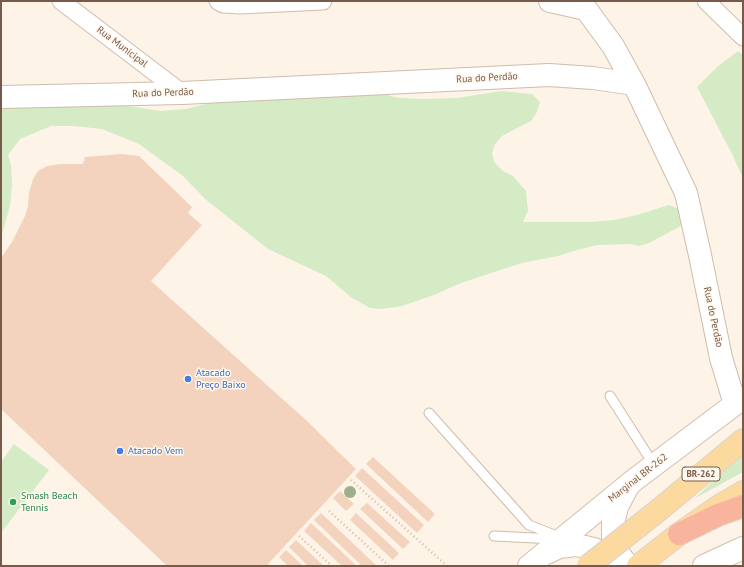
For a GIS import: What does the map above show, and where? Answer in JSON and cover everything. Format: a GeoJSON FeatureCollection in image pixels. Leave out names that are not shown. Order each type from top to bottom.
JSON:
{"type":"FeatureCollection","features":[{"type":"Feature","properties":{"kind":"highway"},"geometry":{"type":"LineString","coordinates":[[679,534],[718,515],[743,506]]}},
{"type":"Feature","properties":{"kind":"main road","name":"BR-262"},"geometry":{"type":"LineString","coordinates":[[588,566],[743,440]]}},
{"type":"Feature","properties":{"kind":"main road"},"geometry":{"type":"LineString","coordinates":[[638,566],[679,534],[719,506],[743,492]]}},
{"type":"Feature","properties":{"kind":"street","name":"Rua Municipal"},"geometry":{"type":"LineString","coordinates":[[61,1],[182,93]]}},
{"type":"Feature","properties":{"kind":"street"},"geometry":{"type":"LineString","coordinates":[[218,1],[223,4],[240,5],[323,1]]}},
{"type":"Feature","properties":{"kind":"street"},"geometry":{"type":"LineString","coordinates":[[550,1],[583,5],[613,46],[634,84]]}},
{"type":"Feature","properties":{"kind":"street"},"geometry":{"type":"LineString","coordinates":[[706,1],[742,34]]}},
{"type":"Feature","properties":{"kind":"street","name":"Rua do Perdão"},"geometry":{"type":"LineString","coordinates":[[1,97],[182,93],[549,75],[593,78],[634,84],[686,193],[721,358],[739,401]]}},
{"type":"Feature","properties":{"kind":"street","name":"Marginal BR-262"},"geometry":{"type":"LineString","coordinates":[[536,561],[633,481],[739,401]]}},
{"type":"Feature","properties":{"kind":"street"},"geometry":{"type":"LineString","coordinates":[[628,566],[619,554],[614,538],[613,523],[623,494],[633,481]]}},
{"type":"Feature","properties":{"kind":"street"},"geometry":{"type":"LineString","coordinates":[[536,561],[559,548],[576,545],[594,549],[608,559],[614,566]]}},
{"type":"Feature","properties":{"kind":"street"},"geometry":{"type":"LineString","coordinates":[[704,566],[743,548]]}},
{"type":"Feature","properties":{"kind":"lane"},"geometry":{"type":"LineString","coordinates":[[610,396],[654,465]]}},
{"type":"Feature","properties":{"kind":"lane"},"geometry":{"type":"LineString","coordinates":[[429,413],[529,524],[563,539]]}},
{"type":"Feature","properties":{"kind":"lane"},"geometry":{"type":"LineString","coordinates":[[494,536],[563,539]]}},
{"type":"Feature","properties":{"kind":"path"},"geometry":{"type":"LineString","coordinates":[[351,480],[447,566]]}},
{"type":"Feature","properties":{"kind":"path"},"geometry":{"type":"LineString","coordinates":[[329,511],[389,566]]}},
{"type":"Feature","properties":{"kind":"path"},"geometry":{"type":"LineString","coordinates":[[299,536],[332,566]]}},
{"type":"Feature","properties":{"kind":"green space"},"geometry":{"type":"Polygon","coordinates":[[[738,51],[743,55],[743,178],[697,87],[717,67],[738,51]]]}},
{"type":"Feature","properties":{"kind":"green space"},"geometry":{"type":"Polygon","coordinates":[[[381,91],[390,96],[400,98],[422,99],[457,98],[501,91],[532,94],[540,102],[537,112],[531,121],[502,136],[495,144],[492,154],[495,163],[503,171],[513,176],[526,191],[528,211],[523,222],[591,222],[614,220],[637,215],[669,205],[681,210],[688,217],[679,227],[649,243],[639,246],[630,244],[597,245],[558,256],[522,263],[461,283],[434,295],[402,306],[380,309],[370,308],[352,298],[326,276],[268,249],[205,199],[183,176],[139,144],[102,129],[73,126],[51,126],[20,139],[8,155],[11,165],[12,185],[10,206],[1,238],[1,106],[60,95],[160,111],[186,109],[209,103],[381,91]]]}},
{"type":"Feature","properties":{"kind":"green space","name":"Smash Beach Tennis"},"geometry":{"type":"Polygon","coordinates":[[[14,444],[49,470],[1,533],[1,462],[14,444]]]}},
{"type":"Feature","properties":{"kind":"green space"},"geometry":{"type":"Polygon","coordinates":[[[743,453],[743,472],[694,499],[743,453]]]}},
{"type":"Feature","properties":{"kind":"building"},"geometry":{"type":"Polygon","coordinates":[[[122,154],[139,156],[192,207],[188,213],[202,225],[151,281],[307,421],[356,469],[268,564],[270,566],[167,566],[2,410],[1,411],[1,258],[12,242],[25,216],[33,179],[38,171],[47,166],[60,164],[83,164],[85,157],[122,154]]]}},
{"type":"Feature","properties":{"kind":"building"},"geometry":{"type":"Polygon","coordinates":[[[373,457],[435,514],[428,522],[366,464],[373,457]]]}},
{"type":"Feature","properties":{"kind":"building"},"geometry":{"type":"Polygon","coordinates":[[[362,468],[424,525],[417,533],[355,476],[362,468]]]}},
{"type":"Feature","properties":{"kind":"building"},"geometry":{"type":"Polygon","coordinates":[[[340,491],[354,504],[346,511],[333,498],[340,491]]]}},
{"type":"Feature","properties":{"kind":"building"},"geometry":{"type":"Polygon","coordinates":[[[367,503],[410,542],[403,549],[360,509],[367,503]]]}},
{"type":"Feature","properties":{"kind":"building"},"geometry":{"type":"Polygon","coordinates":[[[321,513],[377,566],[362,566],[314,520],[321,513]]]}},
{"type":"Feature","properties":{"kind":"building"},"geometry":{"type":"Polygon","coordinates":[[[356,513],[399,553],[393,560],[350,520],[356,513]]]}},
{"type":"Feature","properties":{"kind":"building"},"geometry":{"type":"Polygon","coordinates":[[[311,523],[357,566],[342,566],[304,531],[311,523]]]}},
{"type":"Feature","properties":{"kind":"building"},"geometry":{"type":"Polygon","coordinates":[[[296,540],[324,566],[308,566],[289,547],[296,540]]]}},
{"type":"Feature","properties":{"kind":"building"},"geometry":{"type":"Polygon","coordinates":[[[286,550],[303,566],[288,566],[279,557],[286,550]]]}},
{"type":"Feature","properties":{"kind":"place","name":"Atacado Preço Baixo"},"geometry":{"type":"Point","coordinates":[188,379]}},
{"type":"Feature","properties":{"kind":"place","name":"Atacado Vem"},"geometry":{"type":"Point","coordinates":[120,451]}},
{"type":"Feature","properties":{"kind":"place","name":"Smash Beach Tennis"},"geometry":{"type":"Point","coordinates":[13,502]}}]}
